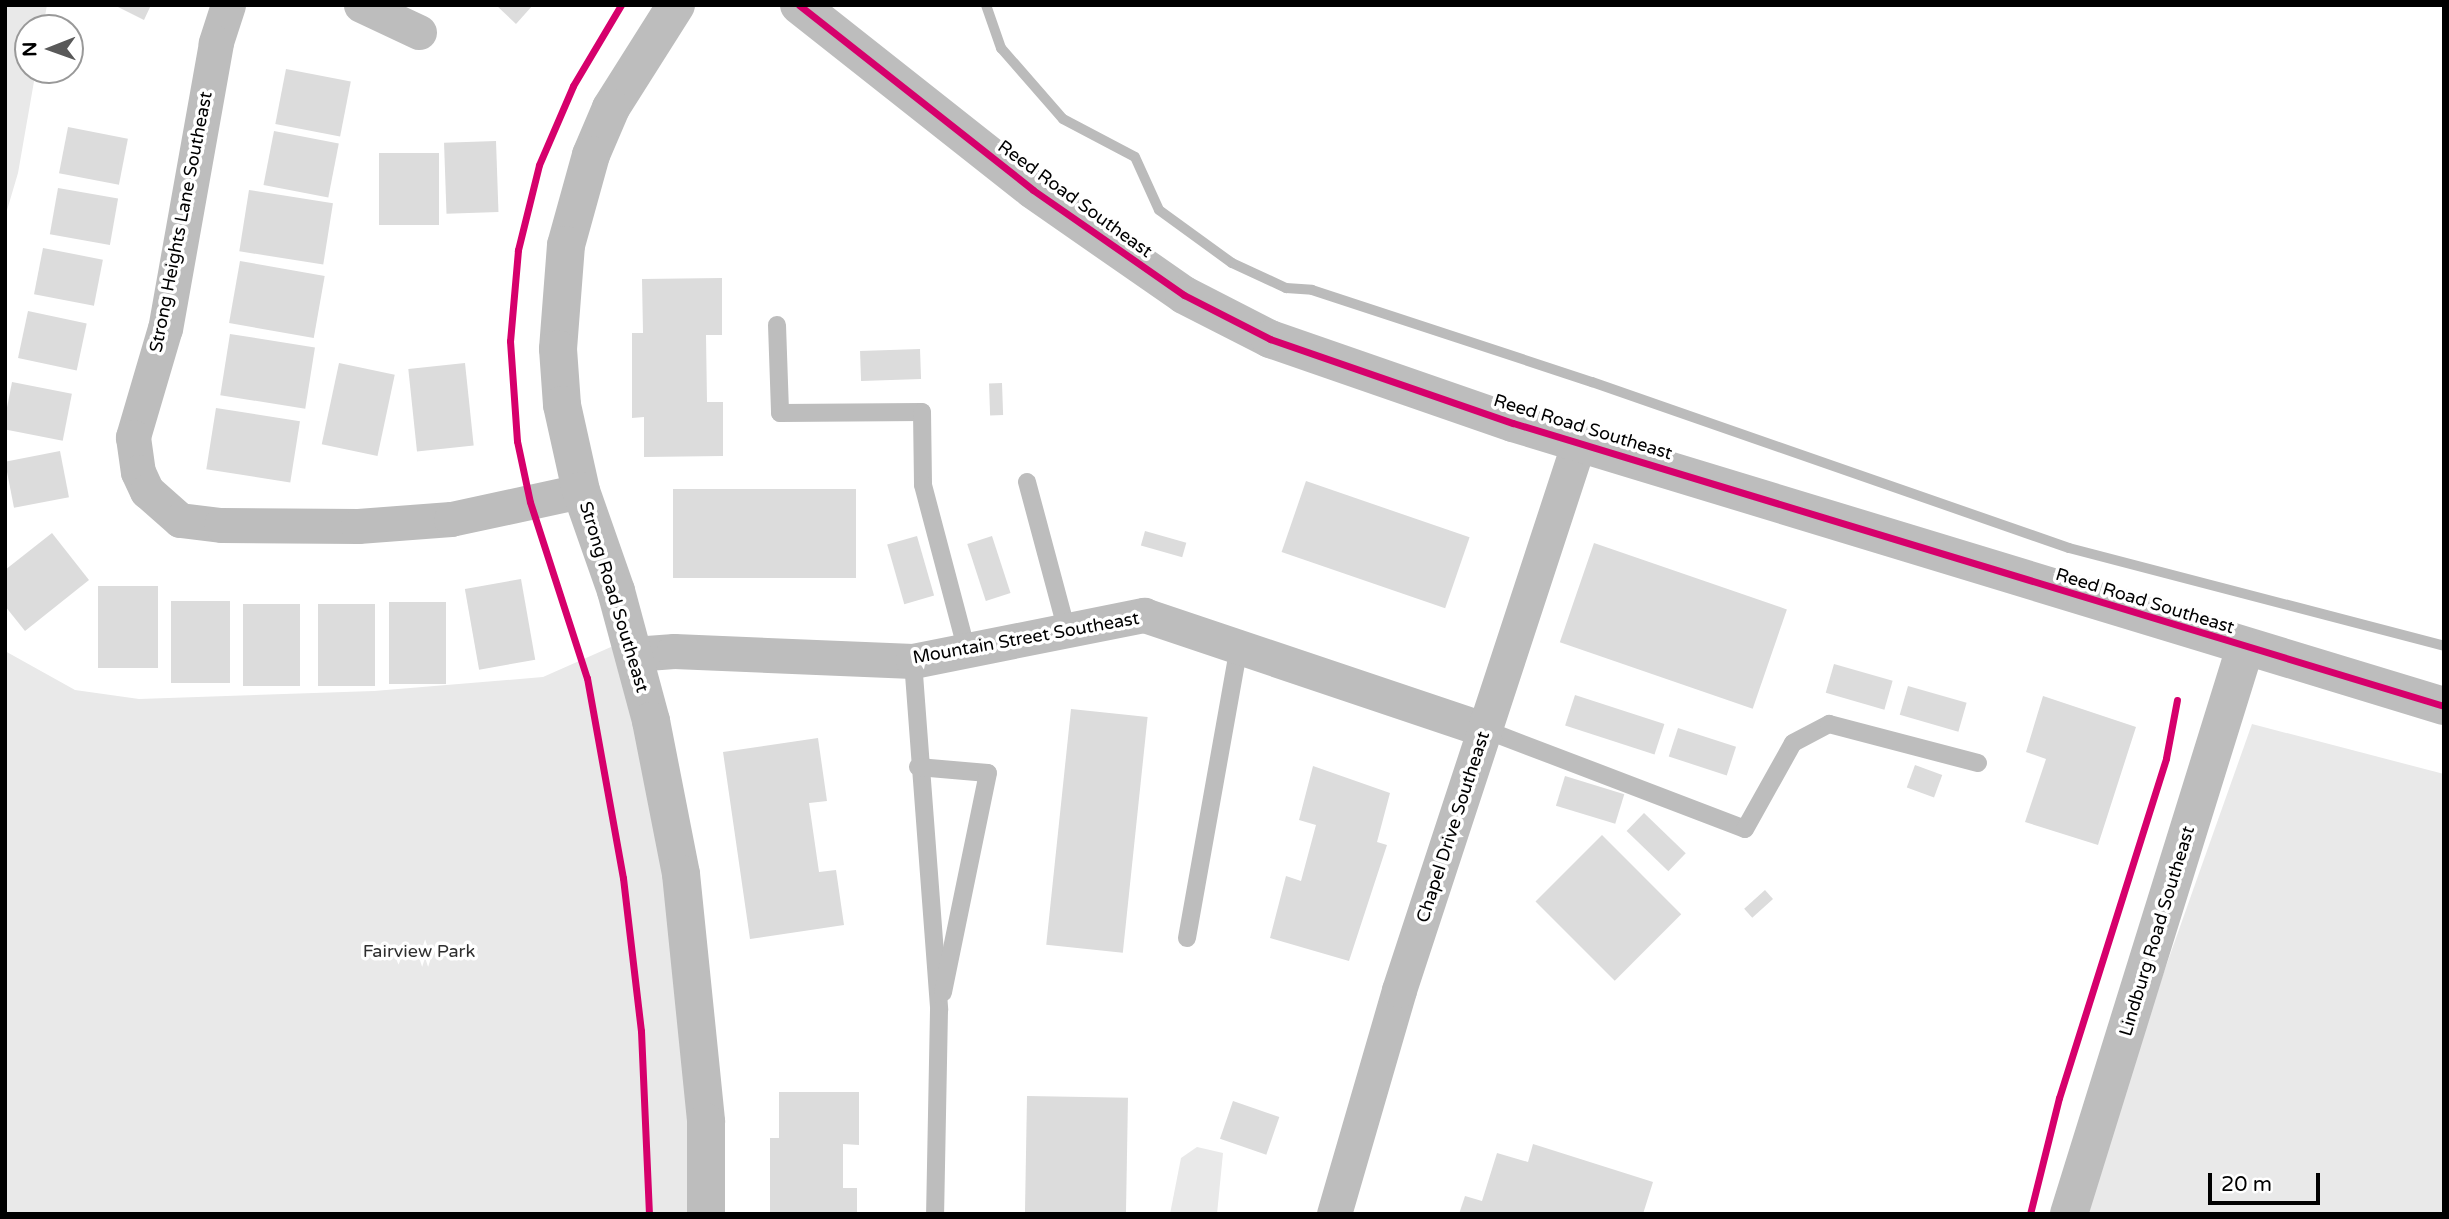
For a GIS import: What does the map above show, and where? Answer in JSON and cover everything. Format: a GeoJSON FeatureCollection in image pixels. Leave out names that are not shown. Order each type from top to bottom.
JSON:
{"type":"FeatureCollection","features":[{"type":"Feature","properties":{"kind":"street","name":"Strong Heights Lane Southeast"},"geometry":{"type":"LineString","coordinates":[[228,5],[216,43],[164,328],[133,437],[138,472],[147,491],[180,520],[221,525],[358,526],[451,519],[581,491]]}},
{"type":"Feature","properties":{"kind":"street"},"geometry":{"type":"LineString","coordinates":[[361,5],[419,32]]}},
{"type":"Feature","properties":{"kind":"street","name":"Strong Road Southeast"},"geometry":{"type":"LineString","coordinates":[[676,5],[611,108],[587,167],[566,245],[558,349],[562,405],[581,491],[633,654],[665,787],[691,947],[706,1122],[706,1214]]}},
{"type":"Feature","properties":{"kind":"street","name":"Reed Road Southeast"},"geometry":{"type":"LineString","coordinates":[[799,5],[1033,190],[1184,295],[1306,354],[1580,442],[2245,648],[2444,706]]}},
{"type":"Feature","properties":{"kind":"street","name":"Chapel Drive Southeast"},"geometry":{"type":"LineString","coordinates":[[1334,1214],[1399,990],[1580,442]]}},
{"type":"Feature","properties":{"kind":"street","name":"Mountain Street Southeast"},"geometry":{"type":"LineString","coordinates":[[633,654],[674,651],[913,662],[1144,615],[1486,730]]}},
{"type":"Feature","properties":{"kind":"street","name":"Lindburg Road Southeast"},"geometry":{"type":"LineString","coordinates":[[2068,1214],[2245,648]]}},
{"type":"Feature","properties":{"kind":"lane"},"geometry":{"type":"LineString","coordinates":[[777,325],[780,413],[922,412],[923,485],[967,651]]}},
{"type":"Feature","properties":{"kind":"lane"},"geometry":{"type":"LineString","coordinates":[[1027,482],[1067,631]]}},
{"type":"Feature","properties":{"kind":"lane"},"geometry":{"type":"LineString","coordinates":[[1187,938],[1239,647]]}},
{"type":"Feature","properties":{"kind":"lane"},"geometry":{"type":"LineString","coordinates":[[913,662],[918,767],[939,1010],[935,1214]]}},
{"type":"Feature","properties":{"kind":"lane"},"geometry":{"type":"LineString","coordinates":[[1486,730],[1745,829],[1793,743],[1829,724],[1978,763]]}},
{"type":"Feature","properties":{"kind":"lane"},"geometry":{"type":"LineString","coordinates":[[918,767],[988,773],[939,1010]]}},
{"type":"Feature","properties":{"kind":"green space"},"geometry":{"type":"Polygon","coordinates":[[[5,5],[47,5],[45,14],[14,14],[14,84],[34,84],[18,173],[5,217],[5,5]]]}},
{"type":"Feature","properties":{"kind":"green space","name":"Fairview Park"},"geometry":{"type":"Polygon","coordinates":[[[629,639],[651,721],[706,1214],[5,1214],[5,651],[75,690],[139,699],[374,691],[543,677],[629,639]]]}},
{"type":"Feature","properties":{"kind":"green space"},"geometry":{"type":"Polygon","coordinates":[[[2252,724],[2444,774],[2444,1214],[2078,1214],[2252,724]]]}},
{"type":"Feature","properties":{"kind":"green space"},"geometry":{"type":"Polygon","coordinates":[[[1197,1147],[1223,1153],[1217,1214],[1170,1214],[1181,1158],[1197,1147]]]}},
{"type":"Feature","properties":{"kind":"building"},"geometry":{"type":"Polygon","coordinates":[[[114,5],[151,5],[144,20],[114,5]]]}},
{"type":"Feature","properties":{"kind":"building"},"geometry":{"type":"Polygon","coordinates":[[[496,5],[533,5],[516,24],[496,5]]]}},
{"type":"Feature","properties":{"kind":"building"},"geometry":{"type":"Polygon","coordinates":[[[286,69],[351,82],[340,137],[275,124],[286,69]]]}},
{"type":"Feature","properties":{"kind":"building"},"geometry":{"type":"Polygon","coordinates":[[[68,127],[128,139],[119,185],[59,173],[68,127]]]}},
{"type":"Feature","properties":{"kind":"building"},"geometry":{"type":"Polygon","coordinates":[[[274,131],[339,144],[328,198],[264,185],[274,131]]]}},
{"type":"Feature","properties":{"kind":"building"},"geometry":{"type":"Polygon","coordinates":[[[496,141],[498,212],[447,214],[444,143],[496,141]]]}},
{"type":"Feature","properties":{"kind":"building"},"geometry":{"type":"Polygon","coordinates":[[[379,153],[439,153],[439,225],[379,225],[379,153]]]}},
{"type":"Feature","properties":{"kind":"building"},"geometry":{"type":"Polygon","coordinates":[[[58,188],[118,199],[110,245],[50,234],[58,188]]]}},
{"type":"Feature","properties":{"kind":"building"},"geometry":{"type":"Polygon","coordinates":[[[249,190],[333,203],[323,265],[239,251],[249,190]]]}},
{"type":"Feature","properties":{"kind":"building"},"geometry":{"type":"Polygon","coordinates":[[[43,248],[103,260],[94,306],[34,294],[43,248]]]}},
{"type":"Feature","properties":{"kind":"building"},"geometry":{"type":"Polygon","coordinates":[[[240,261],[325,276],[314,338],[229,323],[240,261]]]}},
{"type":"Feature","properties":{"kind":"building"},"geometry":{"type":"Polygon","coordinates":[[[722,278],[722,335],[706,335],[707,402],[723,402],[723,456],[644,457],[644,417],[632,418],[632,333],[643,333],[642,279],[722,278]]]}},
{"type":"Feature","properties":{"kind":"building"},"geometry":{"type":"Polygon","coordinates":[[[28,311],[87,323],[77,370],[18,358],[28,311]]]}},
{"type":"Feature","properties":{"kind":"building"},"geometry":{"type":"Polygon","coordinates":[[[230,334],[315,347],[305,409],[220,395],[230,334]]]}},
{"type":"Feature","properties":{"kind":"building"},"geometry":{"type":"Polygon","coordinates":[[[920,349],[921,379],[861,381],[860,351],[920,349]]]}},
{"type":"Feature","properties":{"kind":"building"},"geometry":{"type":"Polygon","coordinates":[[[339,363],[395,375],[377,456],[322,444],[339,363]]]}},
{"type":"Feature","properties":{"kind":"building"},"geometry":{"type":"Polygon","coordinates":[[[465,363],[474,446],[417,452],[408,369],[465,363]]]}},
{"type":"Feature","properties":{"kind":"building"},"geometry":{"type":"Polygon","coordinates":[[[12,382],[72,394],[63,441],[5,430],[12,382]]]}},
{"type":"Feature","properties":{"kind":"building"},"geometry":{"type":"Polygon","coordinates":[[[989,383],[1002,383],[1003,415],[990,415],[989,383]]]}},
{"type":"Feature","properties":{"kind":"building"},"geometry":{"type":"Polygon","coordinates":[[[216,408],[300,421],[290,483],[206,469],[216,408]]]}},
{"type":"Feature","properties":{"kind":"building"},"geometry":{"type":"Polygon","coordinates":[[[60,451],[69,497],[14,508],[5,462],[60,451]]]}},
{"type":"Feature","properties":{"kind":"building"},"geometry":{"type":"Polygon","coordinates":[[[1306,481],[1470,537],[1445,608],[1282,552],[1306,481]]]}},
{"type":"Feature","properties":{"kind":"building"},"geometry":{"type":"Polygon","coordinates":[[[673,489],[856,489],[856,578],[673,578],[673,489]]]}},
{"type":"Feature","properties":{"kind":"building"},"geometry":{"type":"Polygon","coordinates":[[[1145,531],[1186,543],[1182,557],[1141,545],[1145,531]]]}},
{"type":"Feature","properties":{"kind":"building"},"geometry":{"type":"Polygon","coordinates":[[[52,533],[89,580],[25,631],[5,606],[5,570],[52,533]]]}},
{"type":"Feature","properties":{"kind":"building"},"geometry":{"type":"Polygon","coordinates":[[[917,536],[934,596],[904,604],[887,545],[917,536]]]}},
{"type":"Feature","properties":{"kind":"building"},"geometry":{"type":"Polygon","coordinates":[[[992,536],[1011,593],[986,601],[967,544],[992,536]]]}},
{"type":"Feature","properties":{"kind":"building"},"geometry":{"type":"Polygon","coordinates":[[[1594,543],[1787,609],[1753,709],[1560,642],[1594,543]]]}},
{"type":"Feature","properties":{"kind":"building"},"geometry":{"type":"Polygon","coordinates":[[[521,579],[535,660],[479,670],[465,589],[521,579]]]}},
{"type":"Feature","properties":{"kind":"building"},"geometry":{"type":"Polygon","coordinates":[[[98,586],[158,586],[158,668],[98,668],[98,586]]]}},
{"type":"Feature","properties":{"kind":"building"},"geometry":{"type":"Polygon","coordinates":[[[171,601],[230,601],[230,683],[171,683],[171,601]]]}},
{"type":"Feature","properties":{"kind":"building"},"geometry":{"type":"Polygon","coordinates":[[[389,602],[446,602],[446,684],[389,684],[389,602]]]}},
{"type":"Feature","properties":{"kind":"building"},"geometry":{"type":"Polygon","coordinates":[[[243,604],[300,604],[300,686],[243,686],[243,604]]]}},
{"type":"Feature","properties":{"kind":"building"},"geometry":{"type":"Polygon","coordinates":[[[318,604],[375,604],[375,686],[318,686],[318,604]]]}},
{"type":"Feature","properties":{"kind":"building"},"geometry":{"type":"Polygon","coordinates":[[[1834,664],[1893,681],[1884,710],[1826,693],[1834,664]]]}},
{"type":"Feature","properties":{"kind":"building"},"geometry":{"type":"Polygon","coordinates":[[[1908,686],[1967,703],[1958,732],[1900,715],[1908,686]]]}},
{"type":"Feature","properties":{"kind":"building"},"geometry":{"type":"Polygon","coordinates":[[[1575,695],[1664,724],[1655,754],[1565,725],[1575,695]]]}},
{"type":"Feature","properties":{"kind":"building"},"geometry":{"type":"Polygon","coordinates":[[[2043,696],[2136,727],[2098,845],[2025,822],[2046,759],[2026,752],[2043,696]]]}},
{"type":"Feature","properties":{"kind":"building"},"geometry":{"type":"Polygon","coordinates":[[[1071,709],[1148,717],[1123,953],[1046,945],[1071,709]]]}},
{"type":"Feature","properties":{"kind":"building"},"geometry":{"type":"Polygon","coordinates":[[[1678,728],[1736,747],[1727,775],[1669,757],[1678,728]]]}},
{"type":"Feature","properties":{"kind":"building"},"geometry":{"type":"Polygon","coordinates":[[[818,738],[827,801],[809,803],[819,872],[836,870],[844,925],[750,939],[723,752],[818,738]]]}},
{"type":"Feature","properties":{"kind":"building"},"geometry":{"type":"Polygon","coordinates":[[[1915,765],[1942,775],[1934,797],[1907,788],[1915,765]]]}},
{"type":"Feature","properties":{"kind":"building"},"geometry":{"type":"Polygon","coordinates":[[[1313,766],[1390,793],[1377,842],[1387,845],[1349,961],[1270,938],[1286,876],[1301,881],[1316,825],[1299,820],[1313,766]]]}},
{"type":"Feature","properties":{"kind":"building"},"geometry":{"type":"Polygon","coordinates":[[[1565,776],[1624,794],[1615,824],[1556,806],[1565,776]]]}},
{"type":"Feature","properties":{"kind":"building"},"geometry":{"type":"Polygon","coordinates":[[[1644,813],[1686,853],[1668,871],[1627,831],[1644,813]]]}},
{"type":"Feature","properties":{"kind":"building"},"geometry":{"type":"Polygon","coordinates":[[[1602,835],[1681,914],[1615,981],[1536,901],[1602,835]]]}},
{"type":"Feature","properties":{"kind":"building"},"geometry":{"type":"Polygon","coordinates":[[[1765,890],[1773,899],[1752,918],[1744,909],[1765,890]]]}},
{"type":"Feature","properties":{"kind":"building"},"geometry":{"type":"Polygon","coordinates":[[[779,1092],[859,1092],[859,1145],[843,1144],[843,1188],[857,1188],[857,1214],[770,1214],[770,1138],[779,1138],[779,1092]]]}},
{"type":"Feature","properties":{"kind":"building"},"geometry":{"type":"Polygon","coordinates":[[[1027,1096],[1128,1098],[1126,1214],[1025,1214],[1027,1096]]]}},
{"type":"Feature","properties":{"kind":"building"},"geometry":{"type":"Polygon","coordinates":[[[1233,1101],[1279,1117],[1266,1155],[1220,1139],[1233,1101]]]}},
{"type":"Feature","properties":{"kind":"building"},"geometry":{"type":"Polygon","coordinates":[[[1533,1144],[1653,1182],[1643,1214],[1459,1214],[1465,1196],[1482,1201],[1497,1153],[1528,1162],[1533,1144]]]}},
{"type":"Feature","properties":{"kind":"waterway"},"geometry":{"type":"LineString","coordinates":[[986,5],[1001,48],[1063,119],[1135,157],[1159,210],[1232,263],[1286,288],[1312,290],[1592,382],[2069,548],[2444,646]]}},
{"type":"Feature","properties":{"kind":"cycle path"},"geometry":{"type":"LineString","coordinates":[[621,5],[573,86],[539,165],[518,250],[510,341],[517,441],[530,502],[587,678],[623,878],[641,1031],[649,1214]]}},
{"type":"Feature","properties":{"kind":"cycle path"},"geometry":{"type":"LineString","coordinates":[[799,5],[1033,190],[1184,295],[1270,339],[1513,423],[2444,706]]}},
{"type":"Feature","properties":{"kind":"cycle path"},"geometry":{"type":"LineString","coordinates":[[2030,1214],[2059,1098],[2166,758],[2177,700]]}}]}
